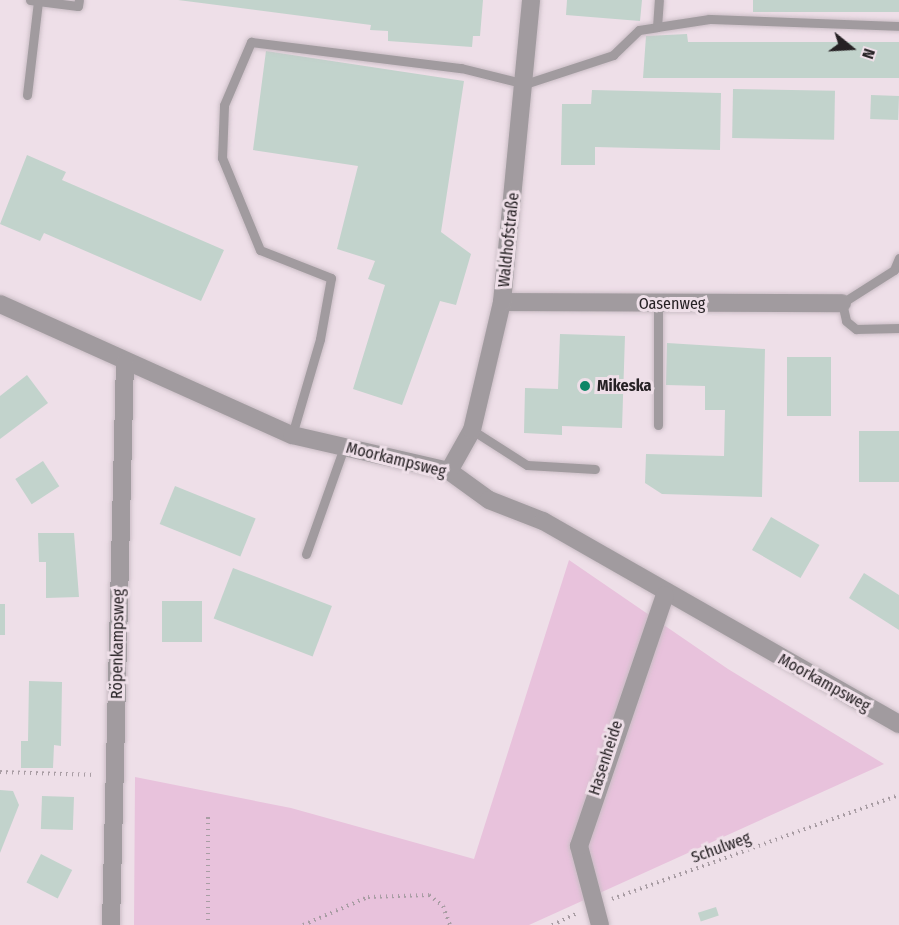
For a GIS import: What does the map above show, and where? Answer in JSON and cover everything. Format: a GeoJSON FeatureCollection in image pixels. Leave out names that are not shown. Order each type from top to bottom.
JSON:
{"type":"FeatureCollection","features":[{"type":"Feature","properties":{"kind":"street","name":"Waldhofstraße"},"geometry":{"type":"LineString","coordinates":[[449,471],[472,430],[502,303],[525,84],[531,0]]}},
{"type":"Feature","properties":{"kind":"street","name":"Oasenweg"},"geometry":{"type":"LineString","coordinates":[[502,303],[842,303]]}},
{"type":"Feature","properties":{"kind":"street","name":"Moorkampsweg"},"geometry":{"type":"LineString","coordinates":[[0,304],[292,435],[449,471],[489,500],[543,521],[665,594],[899,724]]}},
{"type":"Feature","properties":{"kind":"street","name":"Röpenkampsweg"},"geometry":{"type":"LineString","coordinates":[[111,925],[125,362]]}},
{"type":"Feature","properties":{"kind":"street","name":"Hasenheide"},"geometry":{"type":"LineString","coordinates":[[600,925],[579,846],[665,594]]}},
{"type":"Feature","properties":{"kind":"lane"},"geometry":{"type":"LineString","coordinates":[[27,95],[34,1],[78,6],[79,0]]}},
{"type":"Feature","properties":{"kind":"lane"},"geometry":{"type":"LineString","coordinates":[[657,27],[659,0]]}},
{"type":"Feature","properties":{"kind":"lane"},"geometry":{"type":"LineString","coordinates":[[292,435],[320,339],[331,278],[260,250],[222,158],[224,105],[250,42],[460,68],[525,84],[613,55],[639,30],[657,27],[709,19],[899,26]]}},
{"type":"Feature","properties":{"kind":"lane"},"geometry":{"type":"LineString","coordinates":[[899,258],[894,270],[842,303],[846,321],[856,329],[899,328]]}},
{"type":"Feature","properties":{"kind":"lane"},"geometry":{"type":"LineString","coordinates":[[658,304],[658,426]]}},
{"type":"Feature","properties":{"kind":"lane"},"geometry":{"type":"LineString","coordinates":[[472,430],[527,465],[595,469]]}},
{"type":"Feature","properties":{"kind":"lane"},"geometry":{"type":"LineString","coordinates":[[306,554],[344,447]]}},
{"type":"Feature","properties":{"kind":"path"},"geometry":{"type":"LineString","coordinates":[[0,772],[115,776]]}},
{"type":"Feature","properties":{"kind":"path","name":"Schulweg"},"geometry":{"type":"LineString","coordinates":[[552,925],[595,905],[899,795]]}},
{"type":"Feature","properties":{"kind":"path"},"geometry":{"type":"LineString","coordinates":[[208,817],[208,925]]}},
{"type":"Feature","properties":{"kind":"path"},"geometry":{"type":"LineString","coordinates":[[303,925],[368,897],[429,895],[443,906],[450,925]]}},
{"type":"Feature","properties":{"kind":"shaded area"},"geometry":{"type":"Polygon","coordinates":[[[569,560],[728,669],[884,764],[529,925],[134,925],[135,777],[291,808],[474,859],[569,560]]]}},
{"type":"Feature","properties":{"kind":"building"},"geometry":{"type":"Polygon","coordinates":[[[178,0],[483,0],[480,36],[473,36],[472,47],[388,41],[388,31],[370,30],[371,25],[178,0]]]}},
{"type":"Feature","properties":{"kind":"building"},"geometry":{"type":"Polygon","coordinates":[[[567,0],[642,0],[640,21],[566,15],[567,0]]]}},
{"type":"Feature","properties":{"kind":"building"},"geometry":{"type":"Polygon","coordinates":[[[753,0],[899,0],[899,12],[753,12],[753,0]]]}},
{"type":"Feature","properties":{"kind":"building"},"geometry":{"type":"Polygon","coordinates":[[[687,34],[688,42],[899,42],[899,78],[643,78],[646,36],[687,34]]]}},
{"type":"Feature","properties":{"kind":"building"},"geometry":{"type":"Polygon","coordinates":[[[266,51],[464,81],[441,232],[471,254],[456,305],[440,301],[402,405],[353,389],[385,285],[368,279],[375,261],[337,249],[358,166],[253,150],[266,51]]]}},
{"type":"Feature","properties":{"kind":"building"},"geometry":{"type":"Polygon","coordinates":[[[733,89],[835,91],[834,140],[732,138],[733,89]]]}},
{"type":"Feature","properties":{"kind":"building"},"geometry":{"type":"Polygon","coordinates":[[[592,90],[721,93],[720,150],[595,147],[595,165],[561,165],[562,104],[591,104],[592,90]]]}},
{"type":"Feature","properties":{"kind":"building"},"geometry":{"type":"Polygon","coordinates":[[[871,95],[899,96],[898,120],[870,119],[871,95]]]}},
{"type":"Feature","properties":{"kind":"building"},"geometry":{"type":"Polygon","coordinates":[[[27,155],[66,172],[62,180],[224,250],[201,301],[44,233],[40,241],[0,224],[27,155]]]}},
{"type":"Feature","properties":{"kind":"building"},"geometry":{"type":"Polygon","coordinates":[[[560,334],[625,336],[622,428],[562,426],[562,435],[524,433],[525,388],[558,389],[560,334]]]}},
{"type":"Feature","properties":{"kind":"building"},"geometry":{"type":"Polygon","coordinates":[[[667,343],[765,349],[762,497],[662,494],[645,483],[646,454],[724,456],[725,410],[705,410],[705,386],[666,385],[667,343]]]}},
{"type":"Feature","properties":{"kind":"building"},"geometry":{"type":"Polygon","coordinates":[[[787,357],[831,357],[831,416],[787,416],[787,357]]]}},
{"type":"Feature","properties":{"kind":"building"},"geometry":{"type":"Polygon","coordinates":[[[27,375],[48,403],[0,439],[0,396],[27,375]]]}},
{"type":"Feature","properties":{"kind":"building"},"geometry":{"type":"Polygon","coordinates":[[[859,431],[899,431],[899,482],[859,482],[859,431]]]}},
{"type":"Feature","properties":{"kind":"building"},"geometry":{"type":"Polygon","coordinates":[[[43,461],[59,486],[32,504],[15,479],[43,461]]]}},
{"type":"Feature","properties":{"kind":"building"},"geometry":{"type":"Polygon","coordinates":[[[175,486],[256,519],[240,557],[160,524],[175,486]]]}},
{"type":"Feature","properties":{"kind":"building"},"geometry":{"type":"Polygon","coordinates":[[[771,517],[819,545],[800,578],[752,550],[771,517]]]}},
{"type":"Feature","properties":{"kind":"building"},"geometry":{"type":"Polygon","coordinates":[[[38,533],[74,533],[79,597],[46,598],[46,562],[39,562],[38,533]]]}},
{"type":"Feature","properties":{"kind":"building"},"geometry":{"type":"Polygon","coordinates":[[[233,568],[332,606],[313,656],[214,618],[233,568]]]}},
{"type":"Feature","properties":{"kind":"building"},"geometry":{"type":"Polygon","coordinates":[[[864,573],[899,595],[899,630],[849,598],[864,573]]]}},
{"type":"Feature","properties":{"kind":"building"},"geometry":{"type":"Polygon","coordinates":[[[162,601],[202,601],[202,642],[162,642],[162,601]]]}},
{"type":"Feature","properties":{"kind":"building"},"geometry":{"type":"Polygon","coordinates":[[[0,604],[5,604],[5,635],[0,635],[0,604]]]}},
{"type":"Feature","properties":{"kind":"building"},"geometry":{"type":"Polygon","coordinates":[[[29,681],[62,682],[61,746],[54,745],[53,768],[21,768],[21,741],[28,741],[29,681]]]}},
{"type":"Feature","properties":{"kind":"building"},"geometry":{"type":"Polygon","coordinates":[[[0,790],[13,791],[19,805],[0,853],[0,790]]]}},
{"type":"Feature","properties":{"kind":"building"},"geometry":{"type":"Polygon","coordinates":[[[42,796],[74,797],[73,830],[41,829],[42,796]]]}},
{"type":"Feature","properties":{"kind":"building"},"geometry":{"type":"Polygon","coordinates":[[[41,854],[72,870],[58,898],[26,883],[41,854]]]}},
{"type":"Feature","properties":{"kind":"building"},"geometry":{"type":"Polygon","coordinates":[[[716,907],[719,916],[701,921],[698,913],[716,907]]]}},
{"type":"Feature","properties":{"kind":"place","name":"Mikeska"},"geometry":{"type":"Point","coordinates":[585,386]}}]}
